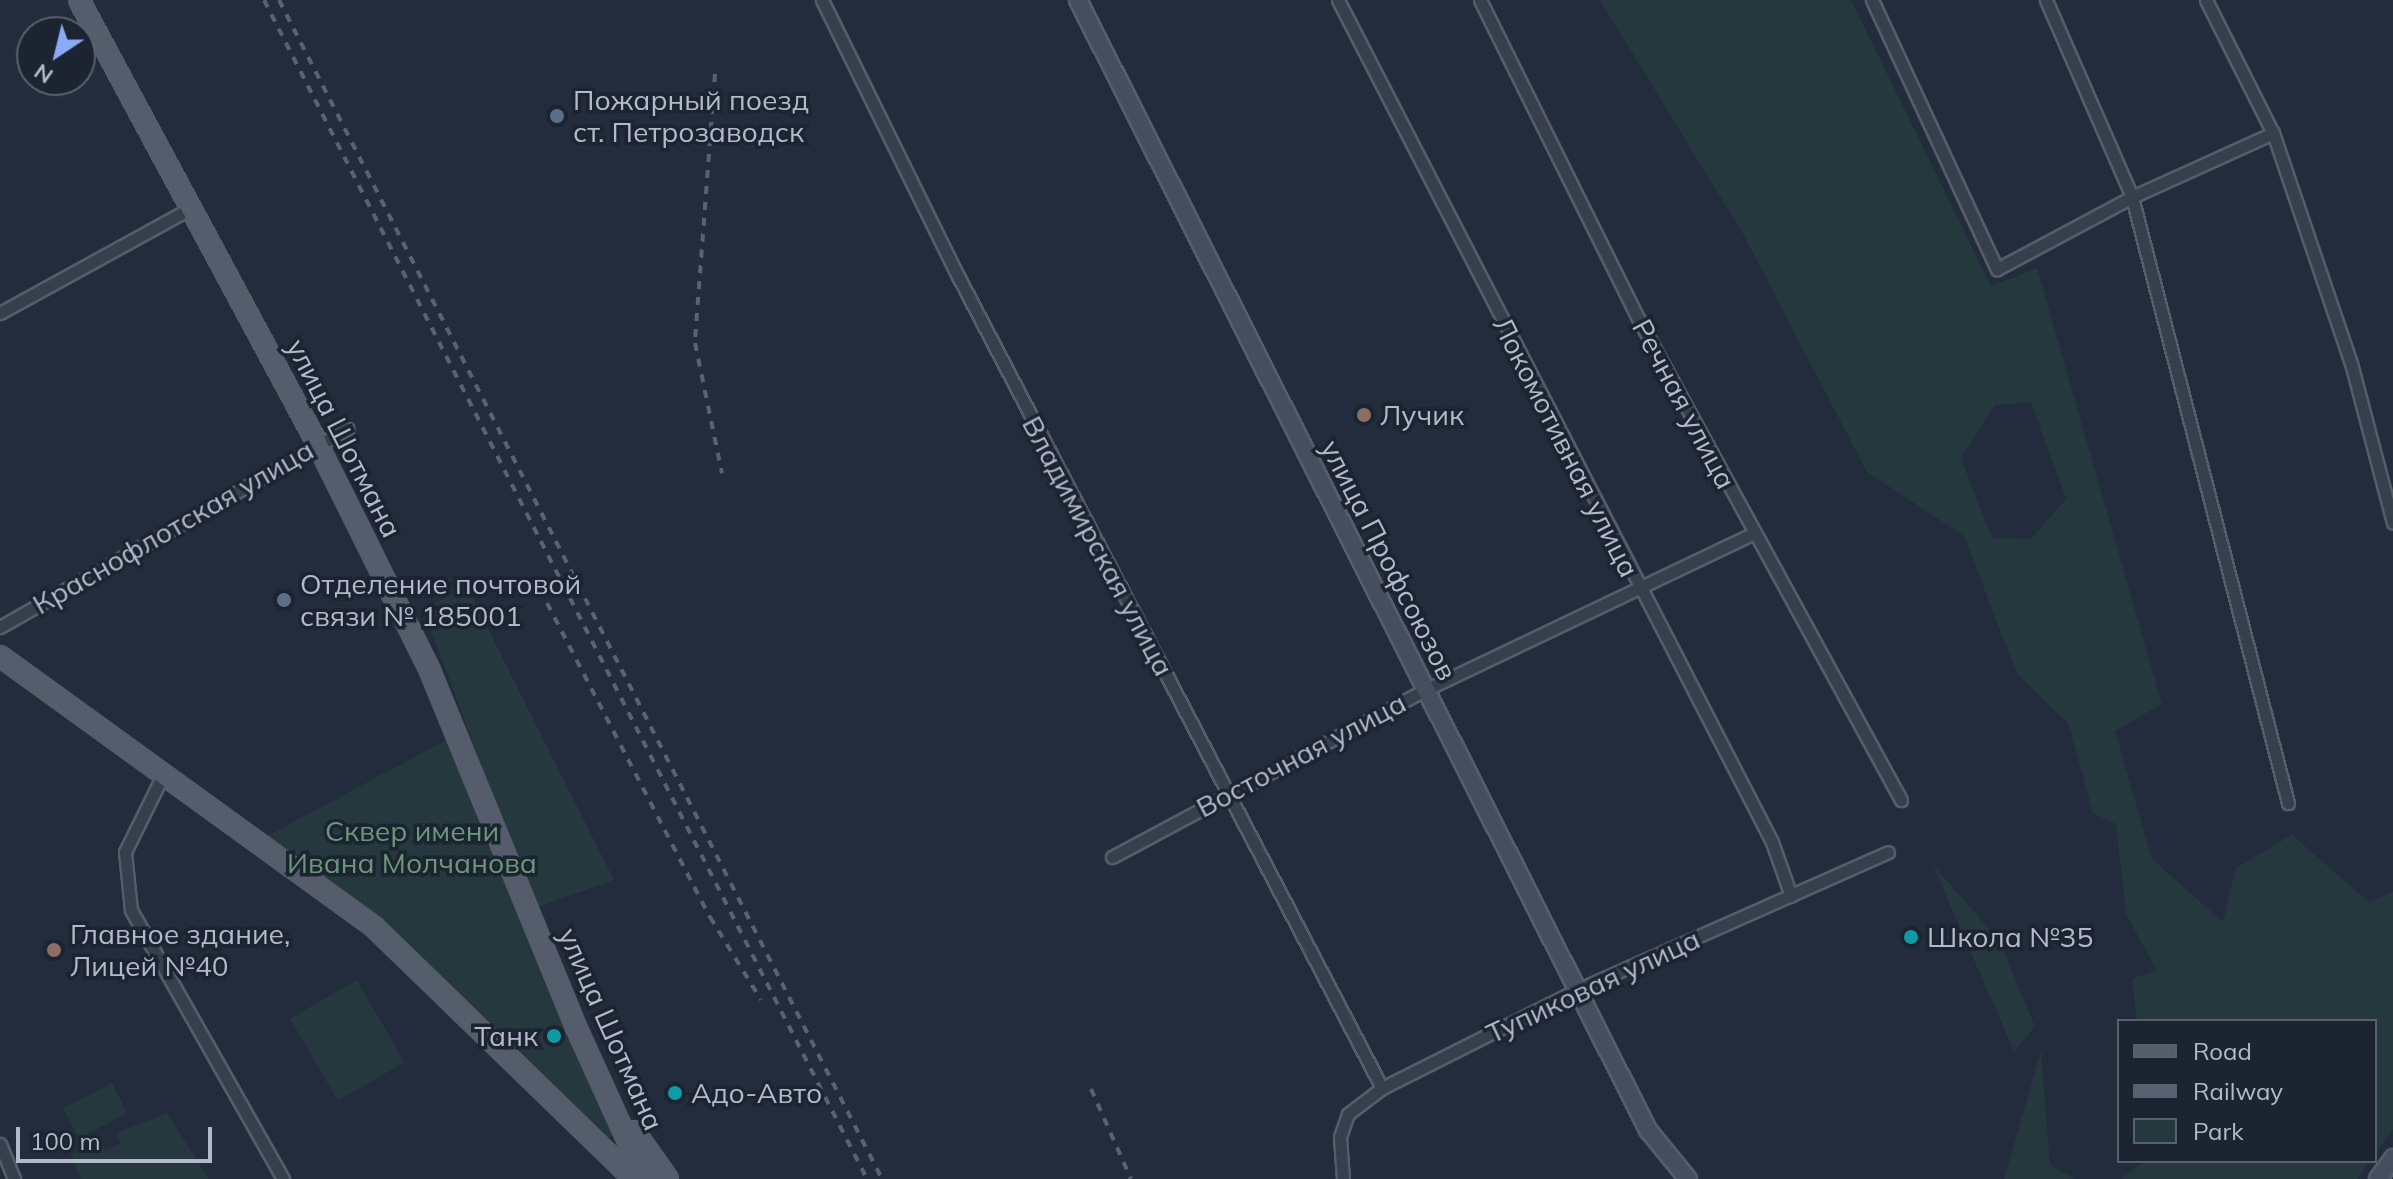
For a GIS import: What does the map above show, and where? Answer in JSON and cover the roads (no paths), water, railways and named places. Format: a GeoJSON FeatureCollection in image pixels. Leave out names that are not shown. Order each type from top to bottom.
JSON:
{"type":"FeatureCollection","features":[{"type":"Feature","properties":{"kind":"main road","name":"улица Шотмана"},"geometry":{"type":"LineString","coordinates":[[79,0],[193,207],[317,443],[430,671],[576,1027],[618,1110],[645,1179]]}},
{"type":"Feature","properties":{"kind":"main road","name":"улица Профсоюзов"},"geometry":{"type":"LineString","coordinates":[[1078,0],[1577,990],[1656,1141],[1688,1179]]}},
{"type":"Feature","properties":{"kind":"main road"},"geometry":{"type":"LineString","coordinates":[[0,656],[374,927],[584,1136],[634,1179]]}},
{"type":"Feature","properties":{"kind":"main road"},"geometry":{"type":"LineString","coordinates":[[618,1110],[668,1179]]}},
{"type":"Feature","properties":{"kind":"main road"},"geometry":{"type":"LineString","coordinates":[[600,1150],[617,1147],[625,1129]]}},
{"type":"Feature","properties":{"kind":"main road"},"geometry":{"type":"LineString","coordinates":[[584,1136],[618,1179]]}},
{"type":"Feature","properties":{"kind":"main road"},"geometry":{"type":"LineString","coordinates":[[2378,1179],[2392,1160]]}},
{"type":"Feature","properties":{"kind":"street","name":"Владимирская улица"},"geometry":{"type":"LineString","coordinates":[[822,0],[1225,793],[1382,1088]]}},
{"type":"Feature","properties":{"kind":"street","name":"Локомотивная улица"},"geometry":{"type":"LineString","coordinates":[[1338,0],[1772,842],[1791,896]]}},
{"type":"Feature","properties":{"kind":"street","name":"Речная улица"},"geometry":{"type":"LineString","coordinates":[[1480,0],[1639,320],[1901,800]]}},
{"type":"Feature","properties":{"kind":"street"},"geometry":{"type":"LineString","coordinates":[[1872,0],[1997,269],[2132,197],[2273,133]]}},
{"type":"Feature","properties":{"kind":"street"},"geometry":{"type":"LineString","coordinates":[[2046,0],[2132,197],[2288,803]]}},
{"type":"Feature","properties":{"kind":"street"},"geometry":{"type":"LineString","coordinates":[[2206,0],[2273,133],[2351,363],[2393,523]]}},
{"type":"Feature","properties":{"kind":"street"},"geometry":{"type":"LineString","coordinates":[[0,313],[193,207]]}},
{"type":"Feature","properties":{"kind":"street","name":"Краснофлотская улица"},"geometry":{"type":"LineString","coordinates":[[0,627],[317,443],[347,429]]}},
{"type":"Feature","properties":{"kind":"street","name":"Восточная улица"},"geometry":{"type":"LineString","coordinates":[[1112,857],[1225,793],[1425,690],[1754,533]]}},
{"type":"Feature","properties":{"kind":"street"},"geometry":{"type":"LineString","coordinates":[[164,773],[125,852],[131,910],[283,1179]]}},
{"type":"Feature","properties":{"kind":"street","name":"Тупиковая улица"},"geometry":{"type":"LineString","coordinates":[[1343,1179],[1340,1137],[1348,1114],[1382,1088],[1577,990],[1888,852]]}},
{"type":"Feature","properties":{"kind":"street"},"geometry":{"type":"LineString","coordinates":[[0,1144],[14,1179]]}},
{"type":"Feature","properties":{"kind":"railway"},"geometry":{"type":"LineString","coordinates":[[264,0],[867,1179]]}},
{"type":"Feature","properties":{"kind":"railway"},"geometry":{"type":"LineString","coordinates":[[279,0],[882,1179]]}},
{"type":"Feature","properties":{"kind":"railway"},"geometry":{"type":"LineString","coordinates":[[715,74],[695,343],[722,473]]}},
{"type":"Feature","properties":{"kind":"railway"},"geometry":{"type":"LineString","coordinates":[[547,603],[710,917],[761,1000]]}},
{"type":"Feature","properties":{"kind":"railway"},"geometry":{"type":"LineString","coordinates":[[1091,1089],[1131,1179]]}},
{"type":"Feature","properties":{"kind":"place","name":"Пожарный поезд ст. Петрозаводск"},"geometry":{"type":"Point","coordinates":[557,116]}},
{"type":"Feature","properties":{"kind":"place","name":"Лучик"},"geometry":{"type":"Point","coordinates":[1364,415]}},
{"type":"Feature","properties":{"kind":"place","name":"Отделение почтовой связи № 185001"},"geometry":{"type":"Point","coordinates":[284,600]}},
{"type":"Feature","properties":{"kind":"place","name":"Школа №35"},"geometry":{"type":"Point","coordinates":[1911,937]}},
{"type":"Feature","properties":{"kind":"place","name":"Главное здание, Лицей №40"},"geometry":{"type":"Point","coordinates":[54,950]}},
{"type":"Feature","properties":{"kind":"place","name":"Танк"},"geometry":{"type":"Point","coordinates":[554,1036]}},
{"type":"Feature","properties":{"kind":"place","name":"Адо-Авто"},"geometry":{"type":"Point","coordinates":[675,1093]}},
{"type":"Feature","properties":{"kind":"park label","name":"Сквер имени Ивана Молчанова"},"geometry":{"type":"Point","coordinates":[412,847]}}]}
